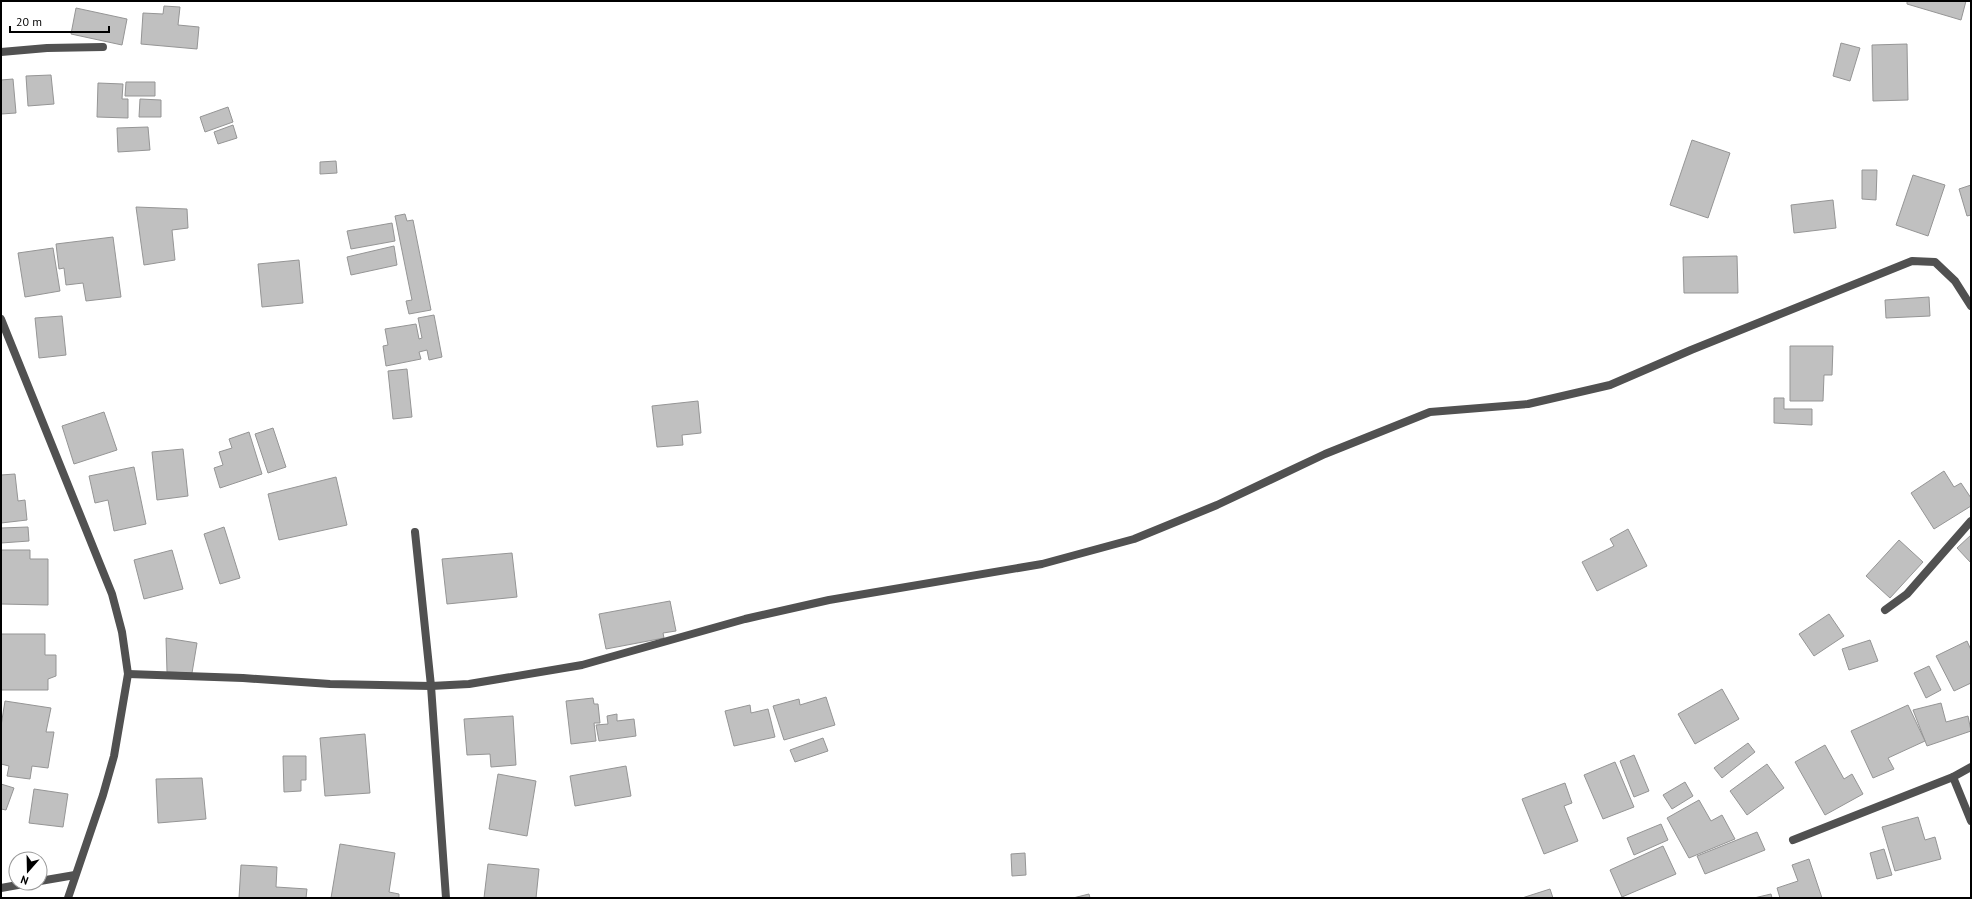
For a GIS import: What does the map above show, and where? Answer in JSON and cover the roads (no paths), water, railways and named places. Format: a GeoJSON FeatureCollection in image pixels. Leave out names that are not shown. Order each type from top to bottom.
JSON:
{"type":"FeatureCollection","features":[{"type":"Feature","properties":{"kind":"street"},"geometry":{"type":"LineString","coordinates":[[1,52],[47,48],[103,47]]}},
{"type":"Feature","properties":{"kind":"street"},"geometry":{"type":"LineString","coordinates":[[128,674],[243,678],[330,684],[430,686],[469,684],[582,665],[752,617],[836,599],[1042,564],[1134,539],[1217,505],[1326,454],[1430,412],[1528,404],[1610,385],[1691,350],[1912,261],[1936,262],[1955,281],[1971,306]]}},
{"type":"Feature","properties":{"kind":"street"},"geometry":{"type":"LineString","coordinates":[[1,319],[112,594],[122,632],[128,674],[114,756],[103,795],[68,898]]}},
{"type":"Feature","properties":{"kind":"street"},"geometry":{"type":"LineString","coordinates":[[1885,610],[1907,594],[1971,521]]}},
{"type":"Feature","properties":{"kind":"street"},"geometry":{"type":"LineString","coordinates":[[415,532],[430,686],[446,898]]}},
{"type":"Feature","properties":{"kind":"street"},"geometry":{"type":"LineString","coordinates":[[1793,840],[1953,777],[1971,767]]}},
{"type":"Feature","properties":{"kind":"street"},"geometry":{"type":"LineString","coordinates":[[1953,777],[1971,821]]}},
{"type":"Feature","properties":{"kind":"street"},"geometry":{"type":"LineString","coordinates":[[48,880],[75,875]]}}]}
